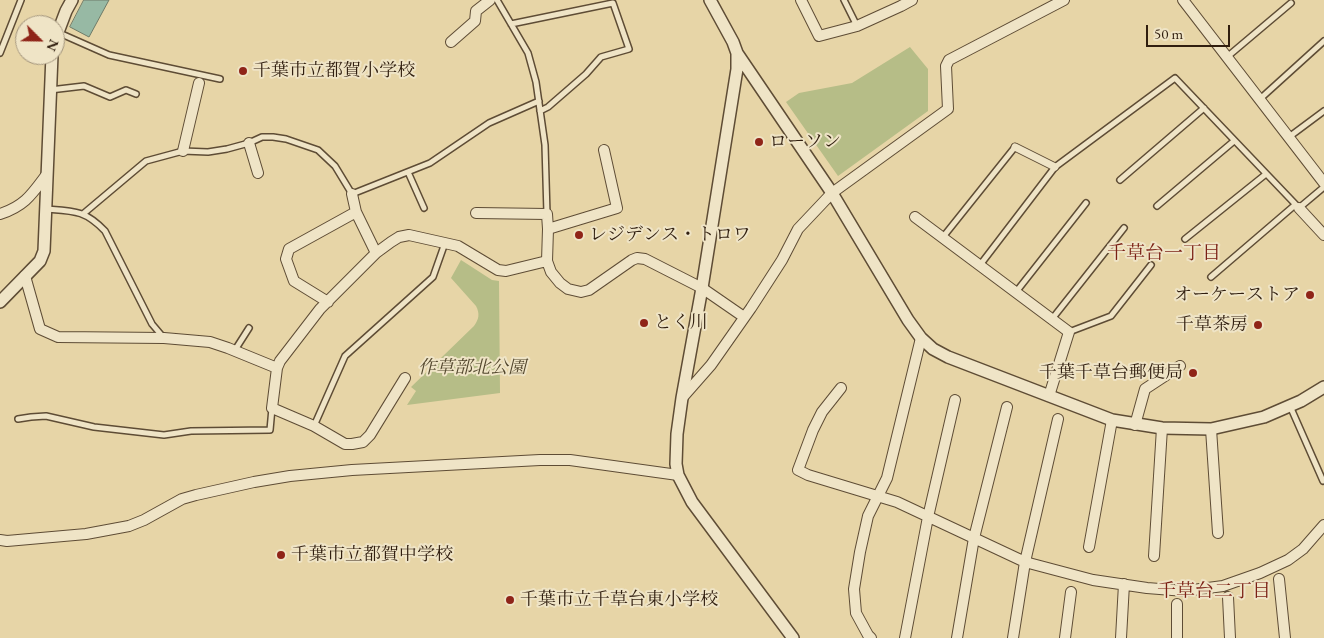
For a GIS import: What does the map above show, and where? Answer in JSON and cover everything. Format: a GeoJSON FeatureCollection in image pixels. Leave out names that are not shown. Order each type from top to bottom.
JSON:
{"type":"FeatureCollection","features":[{"type":"Feature","properties":{"kind":"street"},"geometry":{"type":"LineString","coordinates":[[65,16],[72,0]]}},
{"type":"Feature","properties":{"kind":"street"},"geometry":{"type":"LineString","coordinates":[[451,42],[475,21],[476,11],[490,0]]}},
{"type":"Feature","properties":{"kind":"street"},"geometry":{"type":"LineString","coordinates":[[710,0],[737,53],[832,193],[908,320],[932,349],[948,357],[1112,420],[1162,428],[1211,429],[1264,418],[1324,387]]}},
{"type":"Feature","properties":{"kind":"street"},"geometry":{"type":"LineString","coordinates":[[801,0],[819,36],[857,26],[912,0]]}},
{"type":"Feature","properties":{"kind":"street"},"geometry":{"type":"LineString","coordinates":[[682,398],[711,365],[744,317],[782,260],[798,229],[832,193],[948,109],[946,66],[949,60],[1064,0]]}},
{"type":"Feature","properties":{"kind":"street"},"geometry":{"type":"LineString","coordinates":[[1183,0],[1324,185]]}},
{"type":"Feature","properties":{"kind":"street"},"geometry":{"type":"LineString","coordinates":[[737,53],[737,69],[702,288],[682,398],[676,450],[678,475],[692,502],[793,638]]}},
{"type":"Feature","properties":{"kind":"street"},"geometry":{"type":"LineString","coordinates":[[0,302],[40,261],[44,251],[51,65]]}},
{"type":"Feature","properties":{"kind":"street"},"geometry":{"type":"LineString","coordinates":[[184,151],[199,83]]}},
{"type":"Feature","properties":{"kind":"street"},"geometry":{"type":"LineString","coordinates":[[249,143],[258,173]]}},
{"type":"Feature","properties":{"kind":"street"},"geometry":{"type":"LineString","coordinates":[[1015,147],[1055,167]]}},
{"type":"Feature","properties":{"kind":"street"},"geometry":{"type":"LineString","coordinates":[[548,229],[618,208],[604,150]]}},
{"type":"Feature","properties":{"kind":"street"},"geometry":{"type":"LineString","coordinates":[[0,214],[12,210],[26,201],[47,174]]}},
{"type":"Feature","properties":{"kind":"street"},"geometry":{"type":"LineString","coordinates":[[352,194],[356,212],[376,253]]}},
{"type":"Feature","properties":{"kind":"street"},"geometry":{"type":"LineString","coordinates":[[1297,207],[1324,236]]}},
{"type":"Feature","properties":{"kind":"street"},"geometry":{"type":"LineString","coordinates":[[328,302],[294,281],[286,259],[289,249],[356,212]]}},
{"type":"Feature","properties":{"kind":"street"},"geometry":{"type":"LineString","coordinates":[[476,213],[548,214],[547,261],[551,272],[568,289],[581,292],[589,290],[637,258],[645,260],[702,288],[744,317]]}},
{"type":"Feature","properties":{"kind":"street"},"geometry":{"type":"LineString","coordinates":[[915,216],[1069,332],[1049,396]]}},
{"type":"Feature","properties":{"kind":"street"},"geometry":{"type":"LineString","coordinates":[[406,378],[370,435],[363,442],[345,444],[314,426],[272,408],[277,368],[280,361],[320,309],[376,253],[399,237],[409,235],[458,246],[498,270],[506,271],[547,261]]}},
{"type":"Feature","properties":{"kind":"street"},"geometry":{"type":"LineString","coordinates":[[25,276],[40,329],[58,337],[164,338],[210,342],[277,368]]}},
{"type":"Feature","properties":{"kind":"street"},"geometry":{"type":"LineString","coordinates":[[871,638],[856,614],[854,589],[868,516],[887,478],[921,338]]}},
{"type":"Feature","properties":{"kind":"street"},"geometry":{"type":"LineString","coordinates":[[1135,425],[1145,389],[1180,366]]}},
{"type":"Feature","properties":{"kind":"street"},"geometry":{"type":"LineString","coordinates":[[842,388],[822,412],[798,470],[808,475],[897,502],[1025,562],[1093,580],[1147,588],[1185,591],[1223,586],[1288,560],[1303,549],[1324,525]]}},
{"type":"Feature","properties":{"kind":"street"},"geometry":{"type":"LineString","coordinates":[[905,638],[928,517],[954,400]]}},
{"type":"Feature","properties":{"kind":"street"},"geometry":{"type":"LineString","coordinates":[[957,638],[974,538],[1007,407]]}},
{"type":"Feature","properties":{"kind":"street"},"geometry":{"type":"LineString","coordinates":[[1013,638],[1025,562],[1058,419]]}},
{"type":"Feature","properties":{"kind":"street"},"geometry":{"type":"LineString","coordinates":[[1089,547],[1112,420]]}},
{"type":"Feature","properties":{"kind":"street"},"geometry":{"type":"LineString","coordinates":[[1154,556],[1162,428]]}},
{"type":"Feature","properties":{"kind":"street"},"geometry":{"type":"LineString","coordinates":[[1211,429],[1218,533]]}},
{"type":"Feature","properties":{"kind":"street"},"geometry":{"type":"LineString","coordinates":[[0,540],[86,534],[129,526],[182,499],[196,495],[254,482],[344,470],[570,460],[678,475]]}},
{"type":"Feature","properties":{"kind":"street"},"geometry":{"type":"LineString","coordinates":[[1279,579],[1284,638]]}},
{"type":"Feature","properties":{"kind":"street"},"geometry":{"type":"LineString","coordinates":[[1121,638],[1124,584]]}},
{"type":"Feature","properties":{"kind":"street"},"geometry":{"type":"LineString","coordinates":[[1065,638],[1071,592]]}},
{"type":"Feature","properties":{"kind":"street"},"geometry":{"type":"LineString","coordinates":[[1228,597],[1230,638]]}},
{"type":"Feature","properties":{"kind":"street"},"geometry":{"type":"LineString","coordinates":[[1177,604],[1177,638]]}},
{"type":"Feature","properties":{"kind":"lane"},"geometry":{"type":"LineString","coordinates":[[0,53],[21,0]]}},
{"type":"Feature","properties":{"kind":"lane"},"geometry":{"type":"LineString","coordinates":[[497,0],[528,53],[536,82],[545,145],[548,214]]}},
{"type":"Feature","properties":{"kind":"lane"},"geometry":{"type":"LineString","coordinates":[[844,0],[857,26]]}},
{"type":"Feature","properties":{"kind":"lane"},"geometry":{"type":"LineString","coordinates":[[510,24],[613,3],[629,48],[601,57],[580,79],[548,107],[540,111]]}},
{"type":"Feature","properties":{"kind":"lane"},"geometry":{"type":"LineString","coordinates":[[1227,57],[1291,3]]}},
{"type":"Feature","properties":{"kind":"lane"},"geometry":{"type":"LineString","coordinates":[[65,39],[109,55],[220,78]]}},
{"type":"Feature","properties":{"kind":"lane"},"geometry":{"type":"LineString","coordinates":[[1260,100],[1324,41]]}},
{"type":"Feature","properties":{"kind":"lane"},"geometry":{"type":"LineString","coordinates":[[980,265],[1055,167],[1175,78],[1297,207]]}},
{"type":"Feature","properties":{"kind":"lane"},"geometry":{"type":"LineString","coordinates":[[50,90],[84,86],[110,97],[126,90],[136,94]]}},
{"type":"Feature","properties":{"kind":"lane"},"geometry":{"type":"LineString","coordinates":[[83,214],[146,161],[184,151],[208,152],[273,137],[286,139],[318,150],[335,166],[352,194],[430,163],[489,123],[539,101]]}},
{"type":"Feature","properties":{"kind":"lane"},"geometry":{"type":"LineString","coordinates":[[1120,180],[1204,108]]}},
{"type":"Feature","properties":{"kind":"lane"},"geometry":{"type":"LineString","coordinates":[[1289,138],[1324,111]]}},
{"type":"Feature","properties":{"kind":"lane"},"geometry":{"type":"LineString","coordinates":[[1157,206],[1234,140]]}},
{"type":"Feature","properties":{"kind":"lane"},"geometry":{"type":"LineString","coordinates":[[943,237],[1015,147]]}},
{"type":"Feature","properties":{"kind":"lane"},"geometry":{"type":"LineString","coordinates":[[408,172],[424,208]]}},
{"type":"Feature","properties":{"kind":"lane"},"geometry":{"type":"LineString","coordinates":[[1184,240],[1266,174]]}},
{"type":"Feature","properties":{"kind":"lane"},"geometry":{"type":"LineString","coordinates":[[1211,277],[1324,185]]}},
{"type":"Feature","properties":{"kind":"lane"},"geometry":{"type":"LineString","coordinates":[[1016,292],[1086,202]]}},
{"type":"Feature","properties":{"kind":"lane"},"geometry":{"type":"LineString","coordinates":[[46,209],[83,214],[96,222],[105,231],[152,324],[164,338]]}},
{"type":"Feature","properties":{"kind":"lane"},"geometry":{"type":"LineString","coordinates":[[1052,319],[1124,228]]}},
{"type":"Feature","properties":{"kind":"lane"},"geometry":{"type":"LineString","coordinates":[[314,426],[345,356],[433,277],[445,243]]}},
{"type":"Feature","properties":{"kind":"lane"},"geometry":{"type":"LineString","coordinates":[[1069,332],[1111,316],[1151,265]]}},
{"type":"Feature","properties":{"kind":"lane"},"geometry":{"type":"LineString","coordinates":[[235,351],[249,328]]}},
{"type":"Feature","properties":{"kind":"lane"},"geometry":{"type":"LineString","coordinates":[[1290,406],[1323,481]]}},
{"type":"Feature","properties":{"kind":"lane"},"geometry":{"type":"LineString","coordinates":[[18,419],[46,416],[94,427],[164,436],[191,431],[270,430],[272,408]]}},
{"type":"Feature","properties":{"kind":"green space"},"geometry":{"type":"Polygon","coordinates":[[[910,47],[928,69],[928,111],[838,176],[786,102],[799,93],[852,83],[910,47]]]}},
{"type":"Feature","properties":{"kind":"green space","name":"作草部北公園"},"geometry":{"type":"Polygon","coordinates":[[[461,260],[492,280],[499,281],[500,393],[407,405],[416,391],[411,387],[474,326],[478,319],[476,306],[451,278],[461,260]]]}},
{"type":"Feature","properties":{"kind":"shaded area"},"geometry":{"type":"Polygon","coordinates":[[[84,0],[109,0],[89,37],[70,27],[84,0]]]}},
{"type":"Feature","properties":{"kind":"place","name":"千葉市立都賀小学校"},"geometry":{"type":"Point","coordinates":[243,71]}},
{"type":"Feature","properties":{"kind":"place","name":"ローソン"},"geometry":{"type":"Point","coordinates":[759,142]}},
{"type":"Feature","properties":{"kind":"place","name":"レジデンス・トロワ"},"geometry":{"type":"Point","coordinates":[579,235]}},
{"type":"Feature","properties":{"kind":"place","name":"オーケーストア"},"geometry":{"type":"Point","coordinates":[1310,295]}},
{"type":"Feature","properties":{"kind":"place","name":"とく川"},"geometry":{"type":"Point","coordinates":[644,323]}},
{"type":"Feature","properties":{"kind":"place","name":"千草茶房"},"geometry":{"type":"Point","coordinates":[1258,325]}},
{"type":"Feature","properties":{"kind":"place","name":"千葉千草台郵便局"},"geometry":{"type":"Point","coordinates":[1193,373]}},
{"type":"Feature","properties":{"kind":"place","name":"千葉市立都賀中学校"},"geometry":{"type":"Point","coordinates":[281,555]}},
{"type":"Feature","properties":{"kind":"place","name":"千葉市立千草台東小学校"},"geometry":{"type":"Point","coordinates":[510,600]}},
{"type":"Feature","properties":{"kind":"district","name":"千草台一丁目"},"geometry":{"type":"Point","coordinates":[1164,254]}},
{"type":"Feature","properties":{"kind":"district","name":"千草台二丁目"},"geometry":{"type":"Point","coordinates":[1214,592]}}]}
